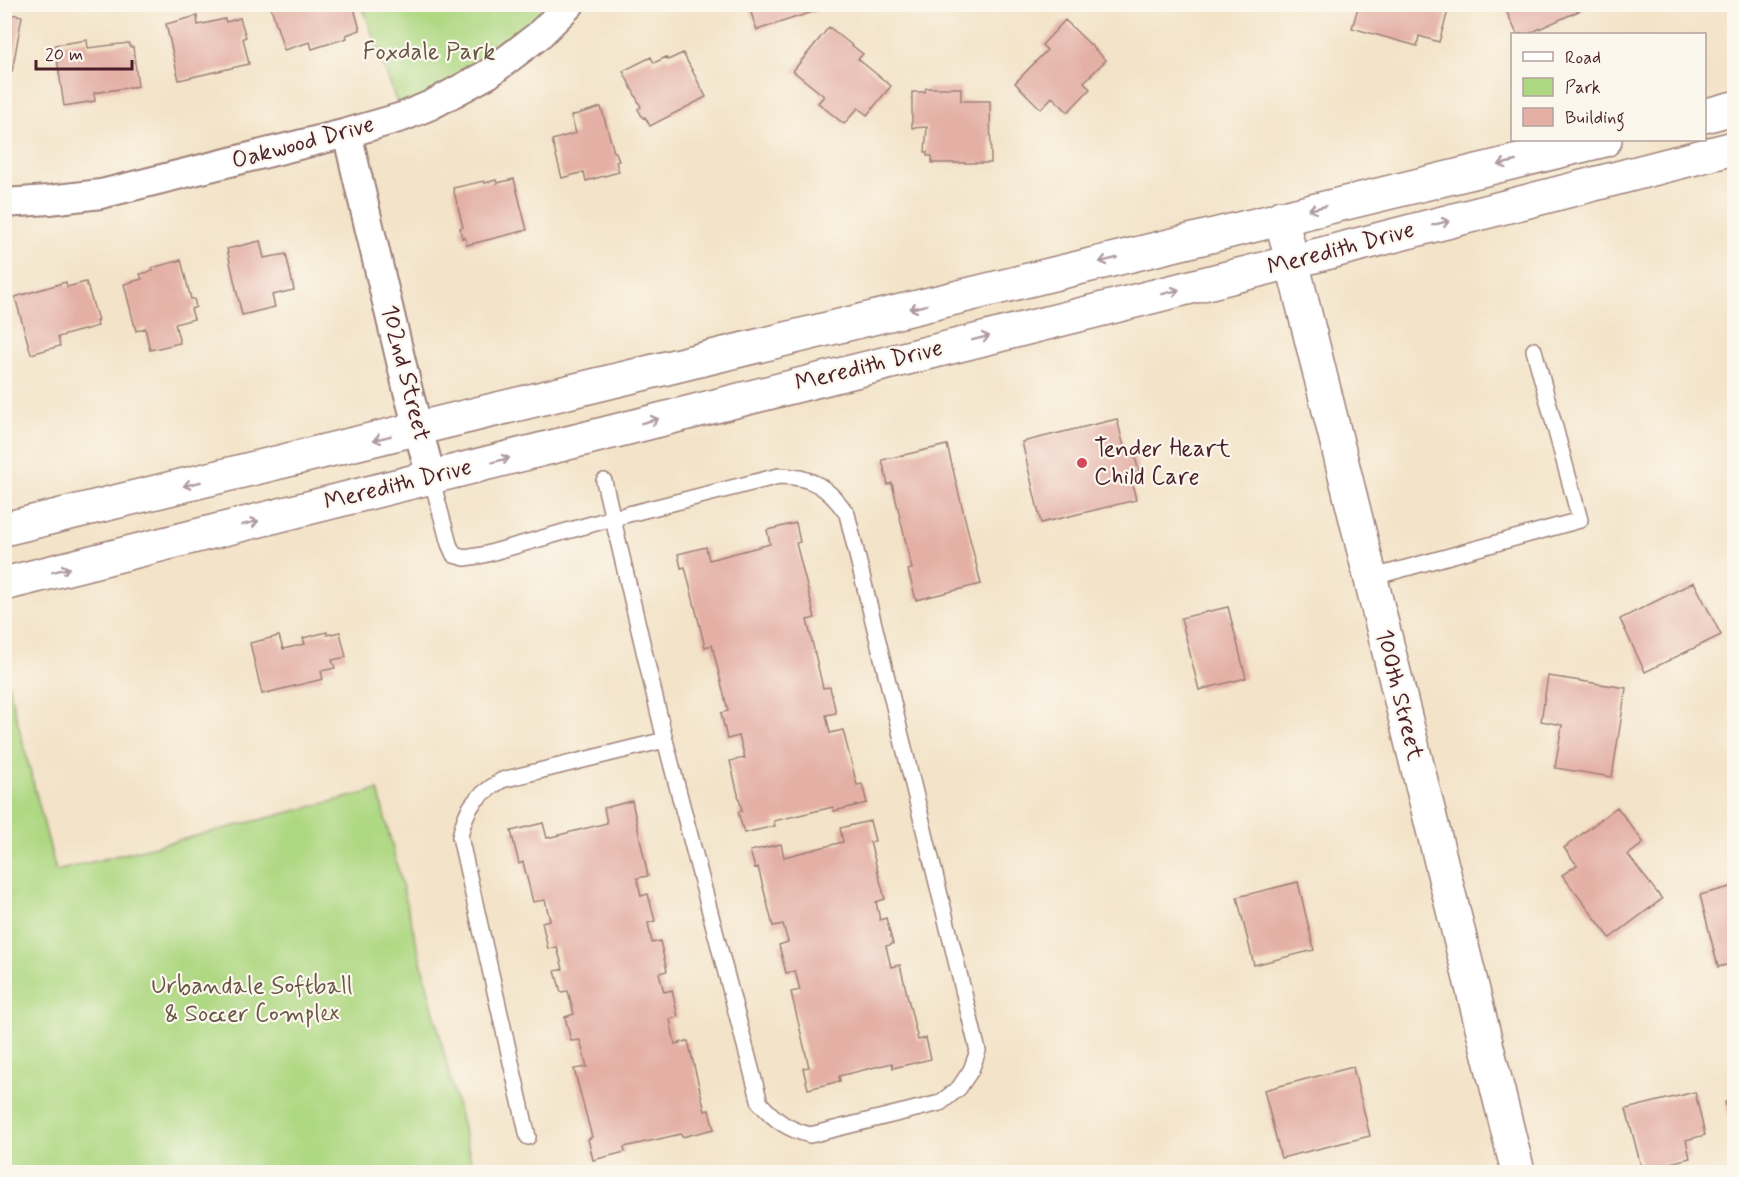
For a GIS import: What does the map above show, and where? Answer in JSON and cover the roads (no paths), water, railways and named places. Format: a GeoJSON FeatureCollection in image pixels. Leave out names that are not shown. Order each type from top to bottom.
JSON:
{"type":"FeatureCollection","features":[{"type":"Feature","properties":{"kind":"main road"},"geometry":{"type":"LineString","coordinates":[[1706,115],[1734,108]]}},
{"type":"Feature","properties":{"kind":"main road","name":"Meredith Drive"},"geometry":{"type":"LineString","coordinates":[[4,529],[1601,141]]}},
{"type":"Feature","properties":{"kind":"main road","name":"Meredith Drive"},"geometry":{"type":"LineString","coordinates":[[4,584],[1291,262],[1734,148]]}},
{"type":"Feature","properties":{"kind":"main road","name":"100th Street"},"geometry":{"type":"LineString","coordinates":[[1281,217],[1518,1173]]}},
{"type":"Feature","properties":{"kind":"street","name":"Oakwood Drive"},"geometry":{"type":"LineString","coordinates":[[4,203],[101,194],[347,133],[402,117],[431,105],[488,74],[538,36],[570,4]]}},
{"type":"Feature","properties":{"kind":"street","name":"102nd Street"},"geometry":{"type":"LineString","coordinates":[[347,133],[431,477]]}},
{"type":"Feature","properties":{"kind":"lane"},"geometry":{"type":"LineString","coordinates":[[1370,578],[1580,520],[1534,350]]}},
{"type":"Feature","properties":{"kind":"lane"},"geometry":{"type":"LineString","coordinates":[[604,481],[665,740],[760,1103],[773,1118],[791,1131],[810,1135],[940,1103],[959,1088],[971,1070],[978,1051],[848,514],[836,498],[821,486],[807,479],[779,476],[613,518]]}},
{"type":"Feature","properties":{"kind":"lane","name":"102nd Street"},"geometry":{"type":"LineString","coordinates":[[431,477],[449,544],[454,555],[465,558],[613,518]]}},
{"type":"Feature","properties":{"kind":"lane"},"geometry":{"type":"LineString","coordinates":[[528,1137],[460,837],[464,816],[484,791],[502,780],[665,740]]}},
{"type":"Feature","properties":{"kind":"place","name":"Tender Heart Child Care"},"geometry":{"type":"Point","coordinates":[1082,463]}},
{"type":"Feature","properties":{"kind":"park label","name":"Foxdale Park"},"geometry":{"type":"Point","coordinates":[429,52]}},
{"type":"Feature","properties":{"kind":"park label","name":"Urbandale Softball & Soccer Complex"},"geometry":{"type":"Point","coordinates":[252,1000]}}]}
